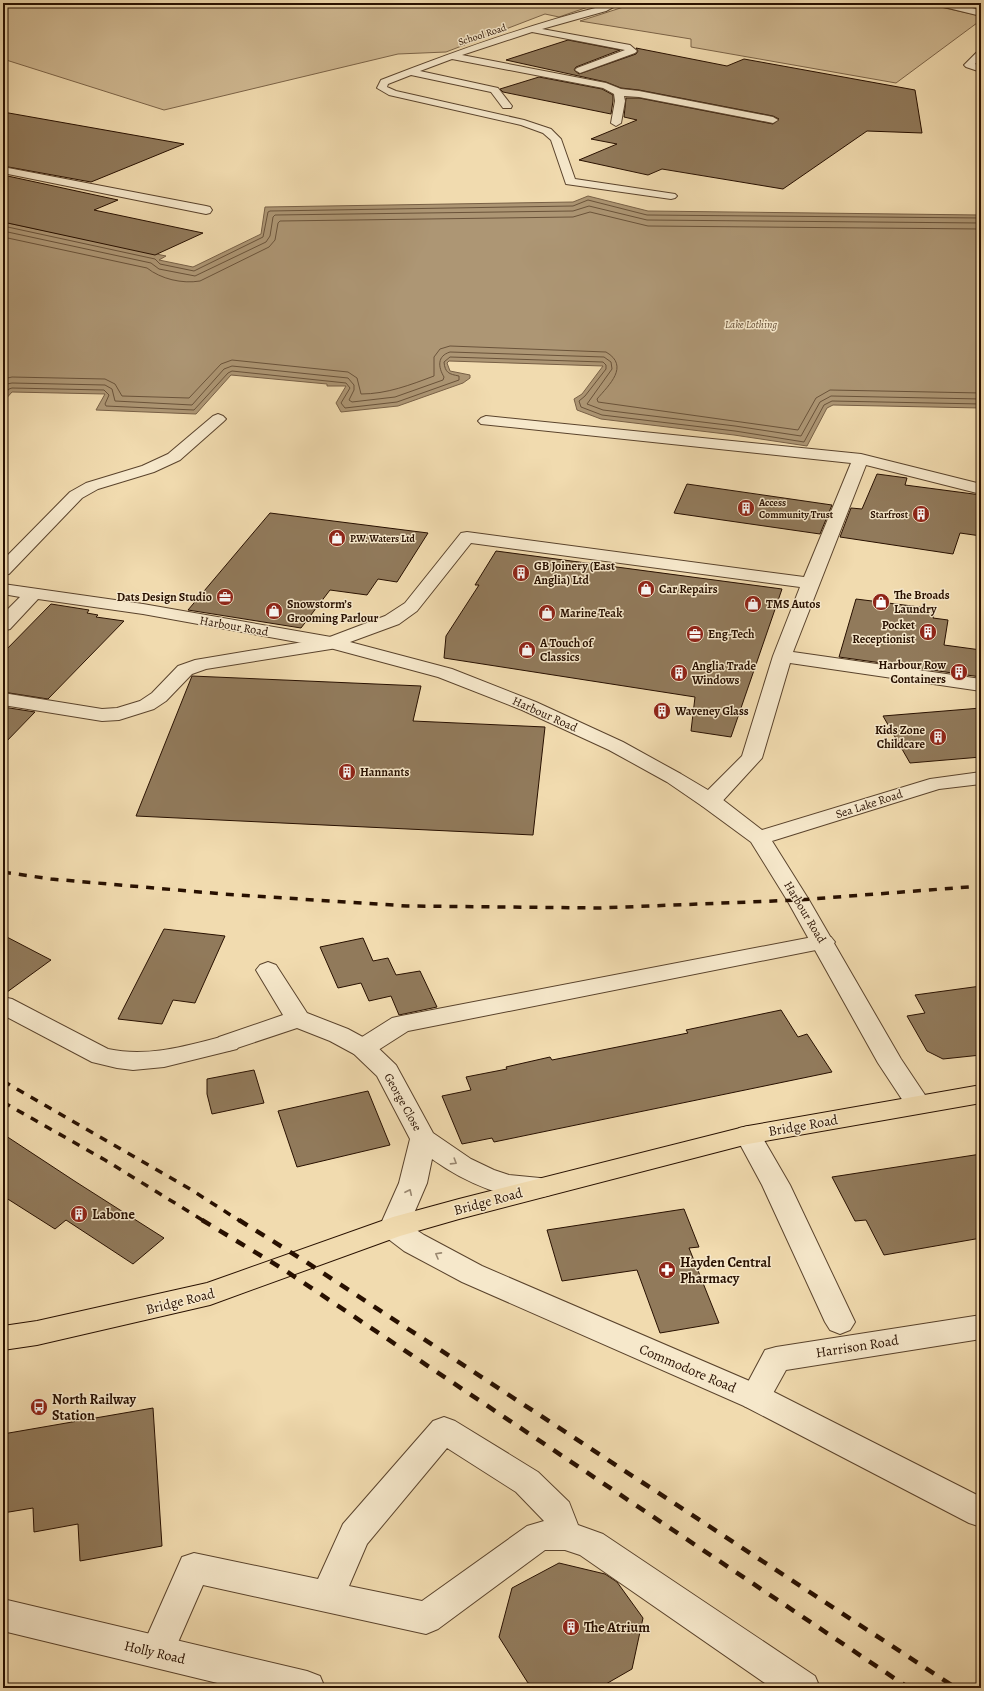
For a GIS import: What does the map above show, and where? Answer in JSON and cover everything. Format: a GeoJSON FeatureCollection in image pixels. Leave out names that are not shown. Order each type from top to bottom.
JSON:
{"type":"FeatureCollection","features":[{"type":"Feature","properties":{"kind":"highway","name":"Bridge Road"},"geometry":{"type":"LineString","coordinates":[[3,1338],[81,1324],[210,1294],[392,1228],[540,1188],[748,1135],[981,1094]]}},
{"type":"Feature","properties":{"kind":"street","name":"School Road"},"geometry":{"type":"LineString","coordinates":[[451,56],[616,3]]}},
{"type":"Feature","properties":{"kind":"street"},"geometry":{"type":"LineString","coordinates":[[939,3],[981,13]]}},
{"type":"Feature","properties":{"kind":"street"},"geometry":{"type":"LineString","coordinates":[[530,30],[632,50],[580,70]]}},
{"type":"Feature","properties":{"kind":"street"},"geometry":{"type":"LineString","coordinates":[[981,53],[969,65],[981,69]]}},
{"type":"Feature","properties":{"kind":"street","name":"School Road"},"geometry":{"type":"LineString","coordinates":[[451,56],[606,86],[619,92],[639,94],[773,120]]}},
{"type":"Feature","properties":{"kind":"street"},"geometry":{"type":"LineString","coordinates":[[451,56],[384,82],[382,88],[393,93],[524,123],[547,131],[556,139],[570,182],[671,196]]}},
{"type":"Feature","properties":{"kind":"street"},"geometry":{"type":"LineString","coordinates":[[410,72],[494,90],[507,106]]}},
{"type":"Feature","properties":{"kind":"street"},"geometry":{"type":"LineString","coordinates":[[616,123],[620,101],[619,92]]}},
{"type":"Feature","properties":{"kind":"street"},"geometry":{"type":"LineString","coordinates":[[3,170],[206,210]]}},
{"type":"Feature","properties":{"kind":"street"},"geometry":{"type":"LineString","coordinates":[[3,570],[76,495],[92,486],[148,469],[174,457],[218,419]]}},
{"type":"Feature","properties":{"kind":"street"},"geometry":{"type":"LineString","coordinates":[[486,421],[861,459],[981,489]]}},
{"type":"Feature","properties":{"kind":"street"},"geometry":{"type":"LineString","coordinates":[[710,801],[752,758],[782,656],[861,459]]}},
{"type":"Feature","properties":{"kind":"street"},"geometry":{"type":"LineString","coordinates":[[3,699],[102,715],[119,714],[147,705],[159,697],[185,670],[202,664],[331,643],[392,620],[411,607],[467,537],[810,583]]}},
{"type":"Feature","properties":{"kind":"street","name":"Harbour Road"},"geometry":{"type":"LineString","coordinates":[[3,589],[143,609],[331,643],[445,673],[529,706],[616,746],[674,778],[710,801],[759,838],[823,942],[891,1064],[918,1104]]}},
{"type":"Feature","properties":{"kind":"street"},"geometry":{"type":"LineString","coordinates":[[3,625],[33,594]]}},
{"type":"Feature","properties":{"kind":"street"},"geometry":{"type":"LineString","coordinates":[[782,656],[981,685]]}},
{"type":"Feature","properties":{"kind":"street","name":"Sea Lake Road"},"geometry":{"type":"LineString","coordinates":[[759,838],[937,783],[981,778]]}},
{"type":"Feature","properties":{"kind":"street"},"geometry":{"type":"LineString","coordinates":[[363,1048],[401,1024],[823,942]]}},
{"type":"Feature","properties":{"kind":"street"},"geometry":{"type":"LineString","coordinates":[[3,1005],[101,1056],[115,1060],[132,1062],[154,1061],[228,1043],[298,1019],[268,970]]}},
{"type":"Feature","properties":{"kind":"street","name":"George Close"},"geometry":{"type":"LineString","coordinates":[[298,1019],[339,1035],[363,1048],[387,1071],[423,1139],[451,1160],[484,1177],[508,1185],[540,1188]]}},
{"type":"Feature","properties":{"kind":"street"},"geometry":{"type":"LineString","coordinates":[[748,1135],[776,1185],[840,1322]]}},
{"type":"Feature","properties":{"kind":"street","name":"George Close"},"geometry":{"type":"LineString","coordinates":[[392,1228],[413,1183],[423,1139]]}},
{"type":"Feature","properties":{"kind":"street","name":"Commodore Road"},"geometry":{"type":"LineString","coordinates":[[392,1228],[414,1243],[472,1274],[755,1397],[981,1512]]}},
{"type":"Feature","properties":{"kind":"street","name":"Harrison Road"},"geometry":{"type":"LineString","coordinates":[[755,1397],[776,1359],[981,1326]]}},
{"type":"Feature","properties":{"kind":"street"},"geometry":{"type":"LineString","coordinates":[[327,1596],[355,1534],[444,1430],[527,1482],[557,1512],[565,1535]]}},
{"type":"Feature","properties":{"kind":"street"},"geometry":{"type":"LineString","coordinates":[[157,1652],[194,1568],[426,1618],[539,1536],[565,1535],[591,1544],[802,1688]]}},
{"type":"Feature","properties":{"kind":"street","name":"Holly Road"},"geometry":{"type":"LineString","coordinates":[[3,1615],[307,1688]]}},
{"type":"Feature","properties":{"kind":"shaded area"},"geometry":{"type":"Polygon","coordinates":[[[3,3],[565,3],[588,7],[559,17],[545,14],[446,52],[398,54],[164,110],[3,59],[3,3]]]}},
{"type":"Feature","properties":{"kind":"shaded area"},"geometry":{"type":"Polygon","coordinates":[[[636,3],[922,3],[981,16],[981,20],[896,83],[691,47],[691,39],[580,21],[636,3]]]}},
{"type":"Feature","properties":{"kind":"water","name":"Lake Lothing"},"geometry":{"type":"Polygon","coordinates":[[[588,196],[648,211],[981,215],[981,408],[833,405],[827,408],[807,446],[734,435],[601,419],[577,410],[574,399],[582,394],[603,366],[449,361],[447,363],[450,371],[470,375],[470,378],[463,383],[398,406],[341,412],[336,403],[346,386],[327,386],[327,384],[231,375],[196,414],[96,410],[105,394],[12,392],[3,402],[3,222],[166,256],[159,260],[193,267],[261,234],[265,207],[573,202],[588,196]]]}},
{"type":"Feature","properties":{"kind":"building"},"geometry":{"type":"Polygon","coordinates":[[[568,40],[620,50],[576,67],[574,70],[579,74],[636,54],[638,51],[636,48],[727,66],[744,59],[915,90],[922,133],[867,131],[783,189],[662,169],[648,175],[579,160],[617,144],[591,139],[637,120],[624,117],[626,98],[639,98],[773,124],[779,119],[773,116],[639,90],[621,88],[606,82],[506,60],[568,40]]]}},
{"type":"Feature","properties":{"kind":"building"},"geometry":{"type":"Polygon","coordinates":[[[539,77],[602,89],[613,95],[611,114],[503,92],[500,89],[539,77]]]}},
{"type":"Feature","properties":{"kind":"building"},"geometry":{"type":"Polygon","coordinates":[[[3,112],[184,144],[91,182],[3,166],[3,112]]]}},
{"type":"Feature","properties":{"kind":"building"},"geometry":{"type":"Polygon","coordinates":[[[3,175],[118,200],[94,210],[203,233],[155,255],[3,222],[3,175]]]}},
{"type":"Feature","properties":{"kind":"building","name":"Starfrost"},"geometry":{"type":"Polygon","coordinates":[[[877,474],[907,478],[905,485],[981,495],[981,536],[960,533],[953,554],[840,537],[851,508],[862,509],[877,474]]]}},
{"type":"Feature","properties":{"kind":"building","name":"Access Community Trust"},"geometry":{"type":"Polygon","coordinates":[[[687,484],[832,505],[820,534],[674,513],[687,484]]]}},
{"type":"Feature","properties":{"kind":"building"},"geometry":{"type":"Polygon","coordinates":[[[270,513],[428,533],[397,582],[378,579],[367,595],[330,590],[301,628],[188,610],[270,513]]]}},
{"type":"Feature","properties":{"kind":"building"},"geometry":{"type":"Polygon","coordinates":[[[496,551],[782,589],[731,737],[691,731],[695,697],[444,658],[446,636],[479,585],[475,585],[496,551]]]}},
{"type":"Feature","properties":{"kind":"building"},"geometry":{"type":"Polygon","coordinates":[[[856,599],[936,609],[933,618],[948,620],[944,645],[981,650],[981,677],[839,657],[856,599]]]}},
{"type":"Feature","properties":{"kind":"building"},"geometry":{"type":"Polygon","coordinates":[[[51,604],[89,610],[87,613],[98,615],[96,617],[124,621],[48,699],[3,692],[3,653],[51,604]]]}},
{"type":"Feature","properties":{"kind":"building","name":"Hannants"},"geometry":{"type":"Polygon","coordinates":[[[192,676],[421,686],[413,721],[545,727],[533,835],[136,816],[192,676]]]}},
{"type":"Feature","properties":{"kind":"building"},"geometry":{"type":"Polygon","coordinates":[[[3,707],[35,712],[3,745],[3,707]]]}},
{"type":"Feature","properties":{"kind":"building","name":"Kids Zone Childcare"},"geometry":{"type":"Polygon","coordinates":[[[981,708],[981,757],[910,763],[883,716],[981,708]]]}},
{"type":"Feature","properties":{"kind":"building"},"geometry":{"type":"Polygon","coordinates":[[[164,929],[225,936],[195,1003],[173,1000],[162,1024],[118,1019],[164,929]]]}},
{"type":"Feature","properties":{"kind":"building"},"geometry":{"type":"Polygon","coordinates":[[[3,935],[51,960],[3,995],[3,935]]]}},
{"type":"Feature","properties":{"kind":"building"},"geometry":{"type":"Polygon","coordinates":[[[363,938],[373,961],[388,958],[396,975],[420,971],[437,1007],[399,1015],[391,996],[369,1001],[361,983],[338,988],[320,947],[363,938]]]}},
{"type":"Feature","properties":{"kind":"building"},"geometry":{"type":"Polygon","coordinates":[[[981,986],[981,1055],[943,1059],[927,1051],[907,1016],[925,1013],[915,995],[981,986]]]}},
{"type":"Feature","properties":{"kind":"building"},"geometry":{"type":"Polygon","coordinates":[[[781,1010],[798,1037],[807,1034],[832,1072],[494,1142],[492,1138],[462,1144],[442,1096],[471,1090],[466,1077],[507,1069],[506,1067],[550,1057],[552,1060],[688,1033],[686,1030],[781,1010]]]}},
{"type":"Feature","properties":{"kind":"building"},"geometry":{"type":"Polygon","coordinates":[[[254,1070],[264,1103],[212,1114],[207,1094],[207,1079],[254,1070]]]}},
{"type":"Feature","properties":{"kind":"building"},"geometry":{"type":"Polygon","coordinates":[[[368,1091],[390,1145],[297,1167],[278,1111],[368,1091]]]}},
{"type":"Feature","properties":{"kind":"building","name":"Labone"},"geometry":{"type":"Polygon","coordinates":[[[3,1134],[164,1238],[133,1264],[66,1220],[55,1229],[3,1196],[3,1134]]]}},
{"type":"Feature","properties":{"kind":"building"},"geometry":{"type":"Polygon","coordinates":[[[981,1154],[981,1238],[884,1255],[866,1220],[855,1221],[832,1177],[981,1154]]]}},
{"type":"Feature","properties":{"kind":"building","name":"Hayden Central Pharmacy"},"geometry":{"type":"Polygon","coordinates":[[[684,1209],[699,1247],[689,1248],[719,1323],[660,1333],[637,1270],[562,1281],[547,1230],[684,1209]]]}},
{"type":"Feature","properties":{"kind":"building"},"geometry":{"type":"Polygon","coordinates":[[[153,1408],[162,1546],[80,1561],[78,1524],[34,1532],[33,1508],[3,1513],[3,1434],[153,1408]]]}},
{"type":"Feature","properties":{"kind":"building","name":"The Atrium"},"geometry":{"type":"Polygon","coordinates":[[[559,1563],[605,1574],[617,1582],[643,1618],[632,1669],[599,1688],[549,1688],[528,1683],[499,1637],[512,1588],[559,1563]]]}},
{"type":"Feature","properties":{"kind":"railway"},"geometry":{"type":"LineString","coordinates":[[3,872],[51,879],[223,894],[407,906],[600,908],[798,900],[981,886]]}},
{"type":"Feature","properties":{"kind":"railway"},"geometry":{"type":"LineString","coordinates":[[3,1081],[190,1189],[240,1221]]}},
{"type":"Feature","properties":{"kind":"railway"},"geometry":{"type":"LineString","coordinates":[[3,1102],[105,1160],[204,1221]]}},
{"type":"Feature","properties":{"kind":"railway"},"geometry":{"type":"LineString","coordinates":[[202,1220],[283,1269],[909,1688]]}},
{"type":"Feature","properties":{"kind":"railway"},"geometry":{"type":"LineString","coordinates":[[239,1220],[303,1260],[956,1688]]}},
{"type":"Feature","properties":{"kind":"place","name":"Access Community Trust"},"geometry":{"type":"Point","coordinates":[746,508]}},
{"type":"Feature","properties":{"kind":"place","name":"Starfrost"},"geometry":{"type":"Point","coordinates":[921,514]}},
{"type":"Feature","properties":{"kind":"place","name":"P.W. Waters Ltd"},"geometry":{"type":"Point","coordinates":[337,538]}},
{"type":"Feature","properties":{"kind":"place","name":"GB Joinery (East Anglia) Ltd"},"geometry":{"type":"Point","coordinates":[521,573]}},
{"type":"Feature","properties":{"kind":"place","name":"Car Repairs"},"geometry":{"type":"Point","coordinates":[646,589]}},
{"type":"Feature","properties":{"kind":"place","name":"Dats Design Studio"},"geometry":{"type":"Point","coordinates":[225,597]}},
{"type":"Feature","properties":{"kind":"place","name":"The Broads Laundry"},"geometry":{"type":"Point","coordinates":[881,602]}},
{"type":"Feature","properties":{"kind":"place","name":"TMS Autos"},"geometry":{"type":"Point","coordinates":[753,604]}},
{"type":"Feature","properties":{"kind":"place","name":"Snowstorm’s Grooming Parlour"},"geometry":{"type":"Point","coordinates":[274,611]}},
{"type":"Feature","properties":{"kind":"place","name":"Marine Teak"},"geometry":{"type":"Point","coordinates":[547,613]}},
{"type":"Feature","properties":{"kind":"place","name":"Pocket Receptionist"},"geometry":{"type":"Point","coordinates":[928,632]}},
{"type":"Feature","properties":{"kind":"place","name":"Eng-Tech"},"geometry":{"type":"Point","coordinates":[695,634]}},
{"type":"Feature","properties":{"kind":"place","name":"A Touch of Classics"},"geometry":{"type":"Point","coordinates":[527,650]}},
{"type":"Feature","properties":{"kind":"place","name":"Harbour Row Containers"},"geometry":{"type":"Point","coordinates":[959,672]}},
{"type":"Feature","properties":{"kind":"place","name":"Anglia Trade Windows"},"geometry":{"type":"Point","coordinates":[679,673]}},
{"type":"Feature","properties":{"kind":"place","name":"Waveney Glass"},"geometry":{"type":"Point","coordinates":[662,711]}},
{"type":"Feature","properties":{"kind":"place","name":"Kids Zone Childcare"},"geometry":{"type":"Point","coordinates":[938,737]}},
{"type":"Feature","properties":{"kind":"place","name":"Hannants"},"geometry":{"type":"Point","coordinates":[347,772]}},
{"type":"Feature","properties":{"kind":"place","name":"Labone"},"geometry":{"type":"Point","coordinates":[79,1214]}},
{"type":"Feature","properties":{"kind":"place","name":"Hayden Central Pharmacy"},"geometry":{"type":"Point","coordinates":[667,1270]}},
{"type":"Feature","properties":{"kind":"place","name":"North Railway Station"},"geometry":{"type":"Point","coordinates":[39,1407]}},
{"type":"Feature","properties":{"kind":"place","name":"The Atrium"},"geometry":{"type":"Point","coordinates":[571,1627]}}]}
